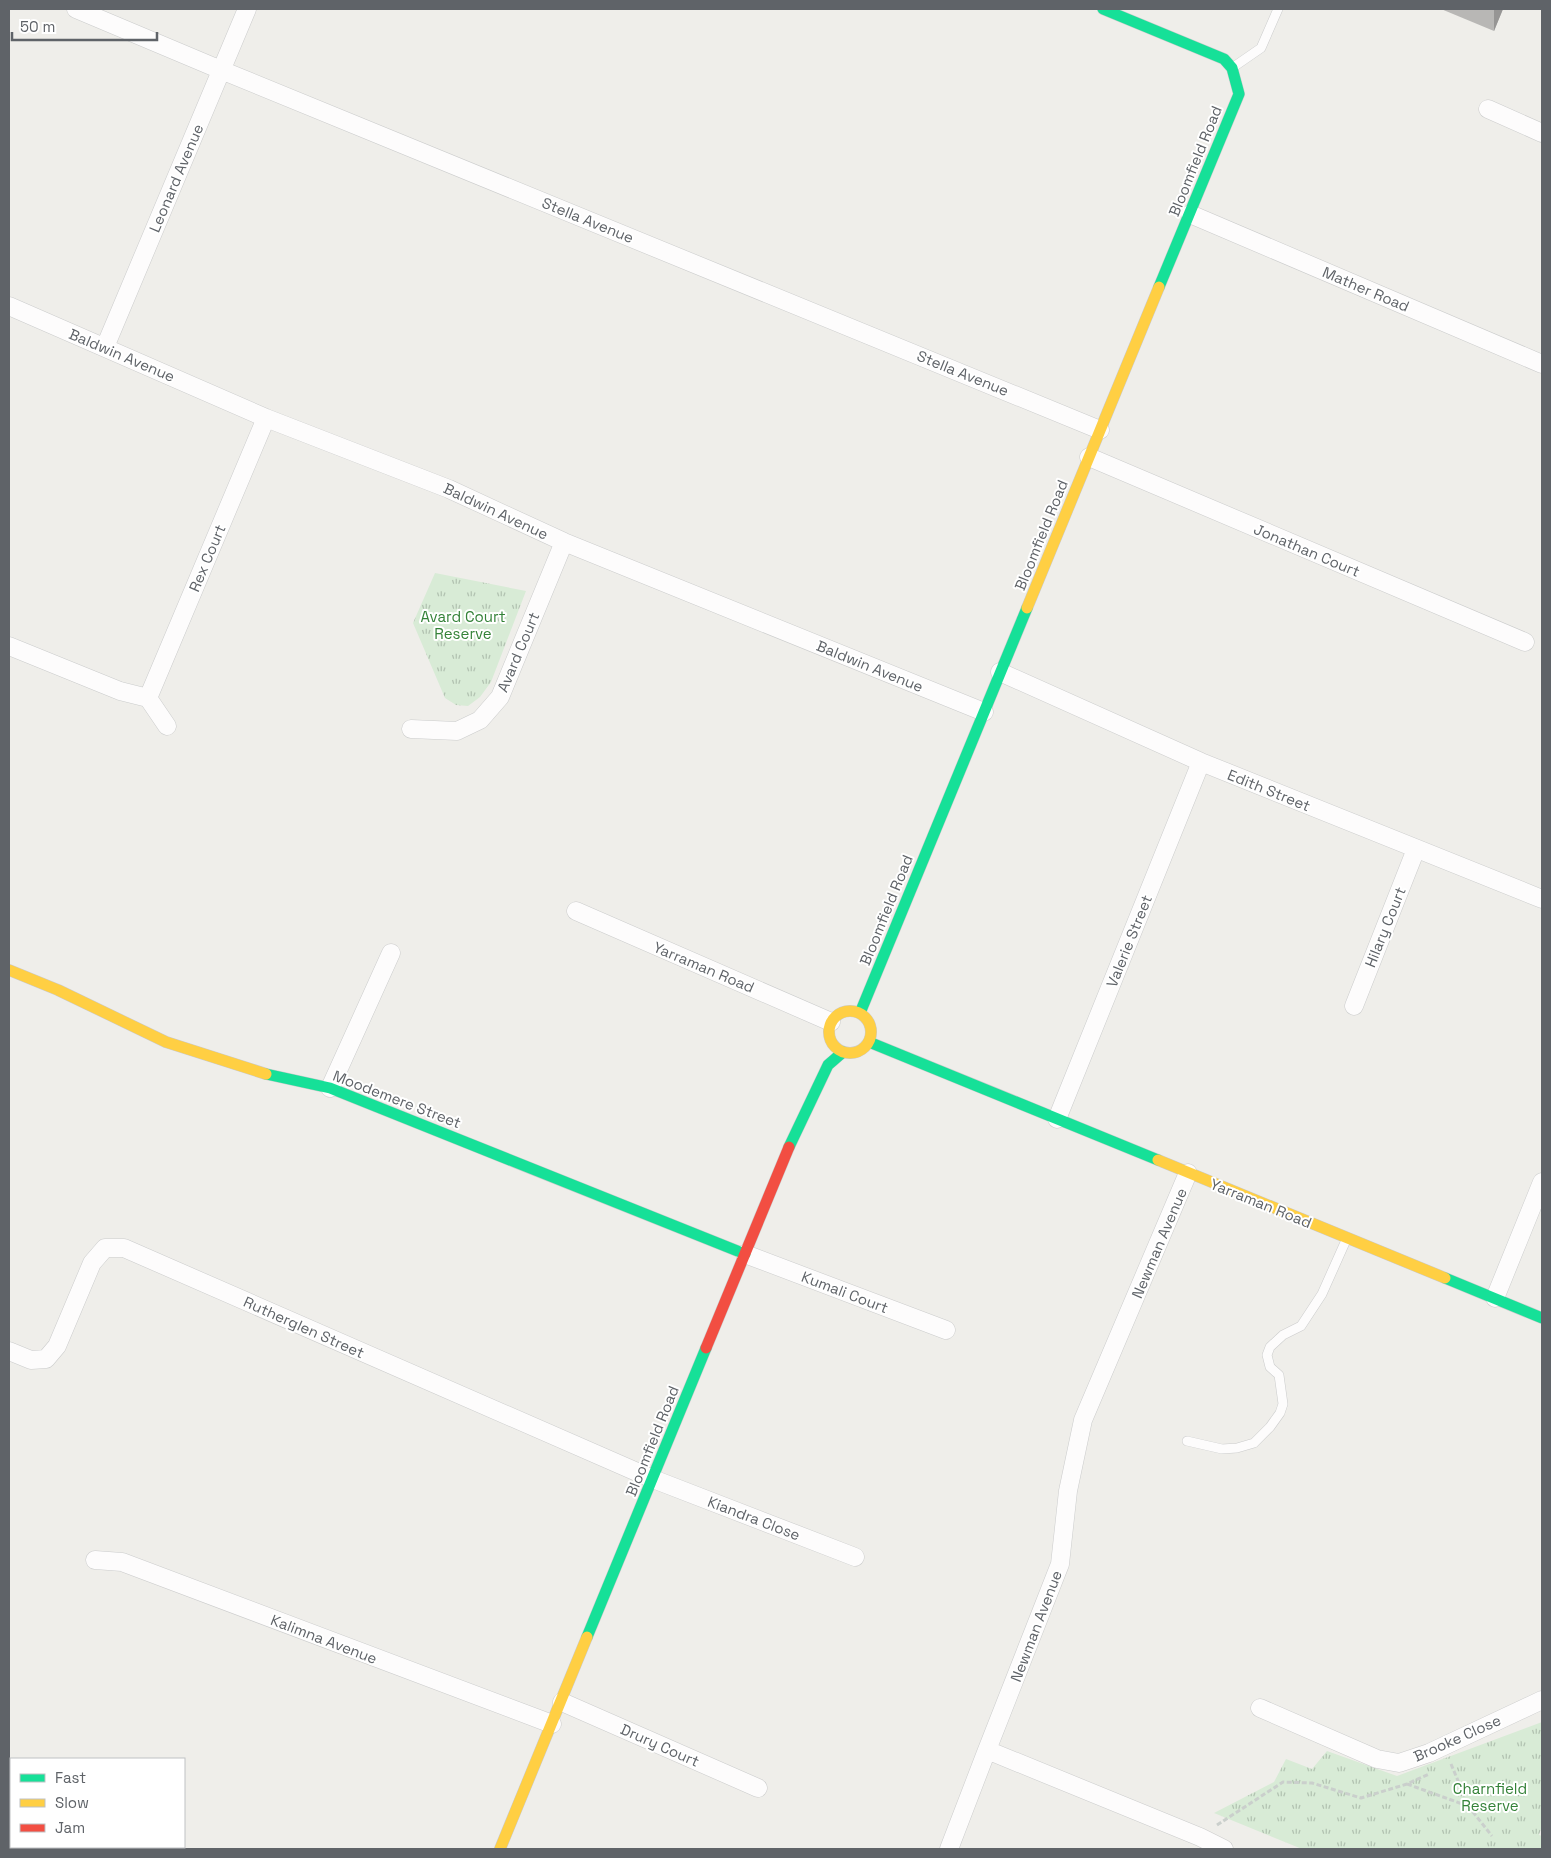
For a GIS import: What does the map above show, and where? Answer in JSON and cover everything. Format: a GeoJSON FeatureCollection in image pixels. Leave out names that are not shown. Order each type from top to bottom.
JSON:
{"type":"FeatureCollection","features":[{"type":"Feature","properties":{"kind":"street","name":"Stella Avenue"},"geometry":{"type":"LineString","coordinates":[[76,9],[1100,430]]}},
{"type":"Feature","properties":{"kind":"street","name":"Leonard Avenue"},"geometry":{"type":"LineString","coordinates":[[105,347],[247,9]]}},
{"type":"Feature","properties":{"kind":"street"},"geometry":{"type":"LineString","coordinates":[[1103,9],[1224,59],[1232,68]]}},
{"type":"Feature","properties":{"kind":"street","name":"Bloomfield Road"},"geometry":{"type":"LineString","coordinates":[[860,1013],[1239,94],[1232,68]]}},
{"type":"Feature","properties":{"kind":"street"},"geometry":{"type":"LineString","coordinates":[[1488,109],[1542,134]]}},
{"type":"Feature","properties":{"kind":"street","name":"Mather Road"},"geometry":{"type":"LineString","coordinates":[[1190,214],[1542,364]]}},
{"type":"Feature","properties":{"kind":"street","name":"Baldwin Avenue"},"geometry":{"type":"LineString","coordinates":[[9,306],[266,418],[450,489],[564,542],[984,712]]}},
{"type":"Feature","properties":{"kind":"street","name":"Rex Court"},"geometry":{"type":"LineString","coordinates":[[148,698],[266,418]]}},
{"type":"Feature","properties":{"kind":"street","name":"Jonathan Court"},"geometry":{"type":"LineString","coordinates":[[1089,457],[1525,642]]}},
{"type":"Feature","properties":{"kind":"street","name":"Avard Court"},"geometry":{"type":"LineString","coordinates":[[411,729],[457,731],[480,720],[500,697],[564,542]]}},
{"type":"Feature","properties":{"kind":"street"},"geometry":{"type":"LineString","coordinates":[[9,646],[120,692],[148,698],[167,726]]}},
{"type":"Feature","properties":{"kind":"street","name":"Edith Street"},"geometry":{"type":"LineString","coordinates":[[1000,672],[1201,762],[1542,899]]}},
{"type":"Feature","properties":{"kind":"street","name":"Valerie Street"},"geometry":{"type":"LineString","coordinates":[[1057,1119],[1201,762]]}},
{"type":"Feature","properties":{"kind":"street","name":"Hilary Court"},"geometry":{"type":"LineString","coordinates":[[1354,1006],[1416,849]]}},
{"type":"Feature","properties":{"kind":"street","name":"Yarraman Road"},"geometry":{"type":"LineString","coordinates":[[576,911],[831,1022]]}},
{"type":"Feature","properties":{"kind":"street"},"geometry":{"type":"LineString","coordinates":[[330,1088],[391,953]]}},
{"type":"Feature","properties":{"kind":"street","name":"Moodemere Street"},"geometry":{"type":"LineString","coordinates":[[9,970],[58,990],[166,1042],[251,1070],[330,1088],[745,1254]]}},
{"type":"Feature","properties":{"kind":"street"},"geometry":{"type":"LineString","coordinates":[[847,1011],[860,1013],[866,1017],[871,1029],[869,1042],[860,1051],[855,1053],[843,1052],[832,1043],[829,1029],[831,1022],[847,1011]]}},
{"type":"Feature","properties":{"kind":"street","name":"Yarraman Road"},"geometry":{"type":"LineString","coordinates":[[869,1042],[1542,1318]]}},
{"type":"Feature","properties":{"kind":"street","name":"Bloomfield Road"},"geometry":{"type":"LineString","coordinates":[[500,1849],[803,1115],[828,1065],[843,1052]]}},
{"type":"Feature","properties":{"kind":"street","name":"Newman Avenue"},"geometry":{"type":"LineString","coordinates":[[949,1849],[1060,1564],[1068,1491],[1084,1420],[1188,1173]]}},
{"type":"Feature","properties":{"kind":"street"},"geometry":{"type":"LineString","coordinates":[[1495,1298],[1542,1182]]}},
{"type":"Feature","properties":{"kind":"street","name":"Rutherglen Street"},"geometry":{"type":"LineString","coordinates":[[9,1351],[31,1360],[46,1359],[57,1346],[92,1263],[106,1248],[124,1248],[653,1479]]}},
{"type":"Feature","properties":{"kind":"street","name":"Kumali Court"},"geometry":{"type":"LineString","coordinates":[[745,1254],[946,1330]]}},
{"type":"Feature","properties":{"kind":"street","name":"Kiandra Close"},"geometry":{"type":"LineString","coordinates":[[653,1479],[855,1557]]}},
{"type":"Feature","properties":{"kind":"street","name":"Kalimna Avenue"},"geometry":{"type":"LineString","coordinates":[[95,1560],[122,1562],[552,1724]]}},
{"type":"Feature","properties":{"kind":"street","name":"Brooke Close"},"geometry":{"type":"LineString","coordinates":[[1260,1708],[1377,1759],[1400,1763],[1429,1753],[1542,1700]]}},
{"type":"Feature","properties":{"kind":"street","name":"Drury Court"},"geometry":{"type":"LineString","coordinates":[[562,1702],[758,1788]]}},
{"type":"Feature","properties":{"kind":"street"},"geometry":{"type":"LineString","coordinates":[[987,1750],[1200,1837],[1224,1849]]}},
{"type":"Feature","properties":{"kind":"lane"},"geometry":{"type":"LineString","coordinates":[[1232,68],[1261,48],[1278,9]]}},
{"type":"Feature","properties":{"kind":"lane"},"geometry":{"type":"LineString","coordinates":[[1187,1441],[1222,1449],[1237,1448],[1254,1443],[1270,1427],[1280,1413],[1283,1404],[1279,1375],[1270,1367],[1267,1355],[1270,1347],[1283,1335],[1301,1326],[1322,1294],[1347,1238]]}},
{"type":"Feature","properties":{"kind":"path"},"geometry":{"type":"LineString","coordinates":[[1446,1766],[1459,1760]]}},
{"type":"Feature","properties":{"kind":"path"},"geometry":{"type":"LineString","coordinates":[[1451,1764],[1468,1807],[1492,1836]]}},
{"type":"Feature","properties":{"kind":"path"},"geometry":{"type":"LineString","coordinates":[[1200,1837],[1283,1782],[1312,1784],[1361,1798],[1407,1784],[1431,1773]]}},
{"type":"Feature","properties":{"kind":"path"},"geometry":{"type":"LineString","coordinates":[[1407,1784],[1468,1807]]}},
{"type":"Feature","properties":{"kind":"green space","name":"Avard Court Reserve"},"geometry":{"type":"Polygon","coordinates":[[[435,573],[526,591],[491,682],[480,697],[468,706],[456,705],[445,698],[413,623],[435,573]]]}},
{"type":"Feature","properties":{"kind":"green space","name":"Charnfield Reserve"},"geometry":{"type":"Polygon","coordinates":[[[1542,1722],[1542,1826],[1539,1835],[1542,1836],[1542,1849],[1302,1849],[1214,1813],[1274,1782],[1286,1759],[1312,1769],[1327,1751],[1397,1776],[1542,1722]]]}},
{"type":"Feature","properties":{"kind":"traffic: fast"},"geometry":{"type":"LineString","coordinates":[[1103,9],[1224,59],[1232,68],[1239,94],[1159,287]]}},
{"type":"Feature","properties":{"kind":"traffic: fast"},"geometry":{"type":"LineString","coordinates":[[860,1013],[1027,608]]}},
{"type":"Feature","properties":{"kind":"traffic: fast"},"geometry":{"type":"LineString","coordinates":[[869,1042],[1158,1160]]}},
{"type":"Feature","properties":{"kind":"traffic: fast"},"geometry":{"type":"LineString","coordinates":[[789,1147],[828,1065],[843,1052]]}},
{"type":"Feature","properties":{"kind":"traffic: fast"},"geometry":{"type":"LineString","coordinates":[[266,1074],[330,1088],[745,1254]]}},
{"type":"Feature","properties":{"kind":"traffic: fast"},"geometry":{"type":"LineString","coordinates":[[1445,1278],[1542,1318]]}},
{"type":"Feature","properties":{"kind":"traffic: fast"},"geometry":{"type":"LineString","coordinates":[[587,1637],[706,1348]]}},
{"type":"Feature","properties":{"kind":"traffic: slow"},"geometry":{"type":"LineString","coordinates":[[1027,608],[1159,287]]}},
{"type":"Feature","properties":{"kind":"traffic: slow"},"geometry":{"type":"LineString","coordinates":[[9,970],[58,990],[166,1042],[266,1074]]}},
{"type":"Feature","properties":{"kind":"traffic: slow"},"geometry":{"type":"LineString","coordinates":[[854,1011],[862,1014],[868,1020],[871,1032],[868,1044],[862,1050],[846,1053],[838,1050],[832,1044],[829,1028],[832,1020],[838,1014],[854,1011]]}},
{"type":"Feature","properties":{"kind":"traffic: slow"},"geometry":{"type":"LineString","coordinates":[[1158,1160],[1445,1278]]}},
{"type":"Feature","properties":{"kind":"traffic: slow"},"geometry":{"type":"LineString","coordinates":[[500,1849],[587,1637]]}},
{"type":"Feature","properties":{"kind":"traffic: jam"},"geometry":{"type":"LineString","coordinates":[[706,1348],[789,1147]]}}]}
